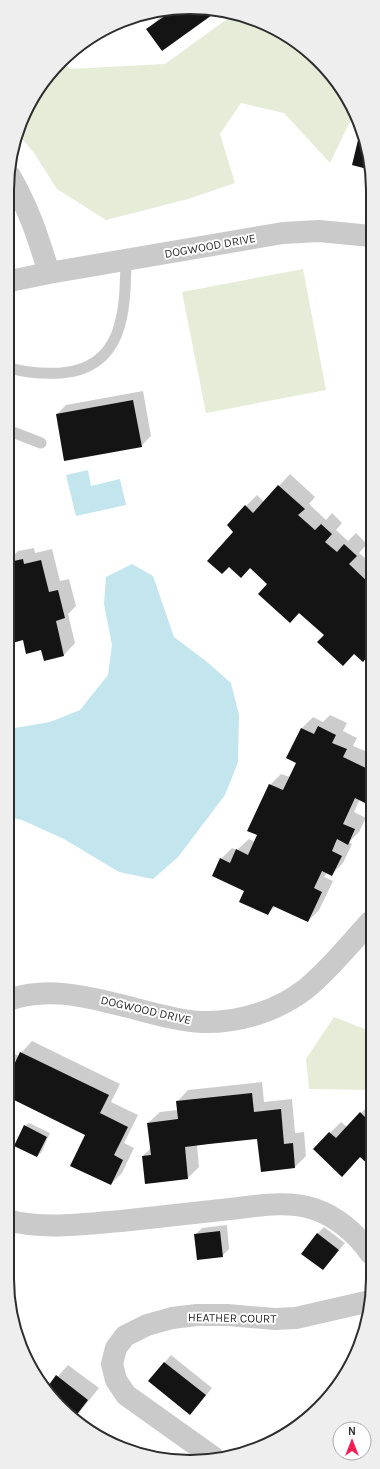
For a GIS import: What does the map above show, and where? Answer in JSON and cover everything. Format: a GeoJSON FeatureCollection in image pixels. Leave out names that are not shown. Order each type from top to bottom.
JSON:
{"type":"FeatureCollection","features":[{"type":"Feature","properties":{"kind":"street"},"geometry":{"type":"LineString","coordinates":[[14,182],[23,197],[49,273]]}},
{"type":"Feature","properties":{"kind":"street","name":"DOGWOOD DRIVE"},"geometry":{"type":"LineString","coordinates":[[14,280],[283,233],[319,231],[366,236]]}},
{"type":"Feature","properties":{"kind":"street","name":"DOGWOOD DRIVE"},"geometry":{"type":"LineString","coordinates":[[14,998],[48,992],[68,993],[175,1018],[201,1022],[224,1021],[246,1017],[265,1012],[285,1002],[307,988],[328,968],[366,926]]}},
{"type":"Feature","properties":{"kind":"street"},"geometry":{"type":"LineString","coordinates":[[14,1222],[45,1226],[87,1224],[252,1207],[299,1205],[314,1209],[330,1216],[348,1229],[366,1249]]}},
{"type":"Feature","properties":{"kind":"street","name":"HEATHER COURT"},"geometry":{"type":"LineString","coordinates":[[209,1454],[126,1395],[116,1380],[112,1364],[116,1348],[126,1336],[147,1325],[172,1318],[197,1315],[226,1315],[275,1319],[296,1318],[364,1302]]}},
{"type":"Feature","properties":{"kind":"lane"},"geometry":{"type":"LineString","coordinates":[[14,369],[23,372],[44,374],[73,372],[91,366],[109,350],[120,327],[126,299],[126,260]]}},
{"type":"Feature","properties":{"kind":"lane"},"geometry":{"type":"LineString","coordinates":[[14,433],[41,443]]}},
{"type":"Feature","properties":{"kind":"green space"},"geometry":{"type":"Polygon","coordinates":[[[228,18],[247,23],[268,32],[297,50],[306,58],[330,83],[351,119],[330,163],[284,113],[241,103],[220,134],[235,183],[188,199],[106,220],[57,189],[34,153],[22,138],[23,133],[32,112],[44,92],[50,83],[67,65],[69,69],[165,64],[228,18]]]}},
{"type":"Feature","properties":{"kind":"green space"},"geometry":{"type":"Polygon","coordinates":[[[303,269],[326,390],[206,413],[182,292],[303,269]]]}},
{"type":"Feature","properties":{"kind":"green space"},"geometry":{"type":"Polygon","coordinates":[[[334,1017],[366,1029],[366,1090],[309,1089],[306,1059],[334,1017]]]}},
{"type":"Feature","properties":{"kind":"water"},"geometry":{"type":"Polygon","coordinates":[[[88,470],[91,486],[120,479],[126,505],[76,516],[66,475],[88,470]]]}},
{"type":"Feature","properties":{"kind":"water"},"geometry":{"type":"Polygon","coordinates":[[[132,564],[153,576],[174,637],[207,662],[231,683],[239,715],[238,762],[225,795],[178,857],[153,879],[119,872],[64,839],[22,820],[14,818],[14,728],[50,722],[80,710],[108,675],[112,645],[104,604],[106,577],[132,564]]]}},
{"type":"Feature","properties":{"kind":"building"},"geometry":{"type":"Polygon","coordinates":[[[178,14],[202,14],[211,16],[162,51],[146,29],[164,16],[178,14]]]}},
{"type":"Feature","properties":{"kind":"building"},"geometry":{"type":"Polygon","coordinates":[[[358,140],[363,156],[364,168],[352,165],[358,140]]]}},
{"type":"Feature","properties":{"kind":"building"},"geometry":{"type":"Polygon","coordinates":[[[133,400],[142,447],[64,461],[56,414],[133,400]]]}},
{"type":"Feature","properties":{"kind":"building"},"geometry":{"type":"Polygon","coordinates":[[[278,485],[305,509],[298,515],[315,530],[321,524],[332,534],[325,542],[337,552],[344,544],[357,556],[349,564],[366,580],[366,659],[363,662],[354,654],[343,666],[317,642],[324,635],[299,613],[290,623],[258,594],[267,584],[250,568],[241,578],[229,567],[222,574],[207,561],[233,532],[227,525],[245,505],[253,513],[278,485]]]}},
{"type":"Feature","properties":{"kind":"building"},"geometry":{"type":"Polygon","coordinates":[[[23,559],[24,564],[41,560],[49,592],[58,590],[65,618],[56,621],[64,656],[44,661],[41,650],[26,654],[23,640],[14,643],[14,561],[23,559]]]}},
{"type":"Feature","properties":{"kind":"building"},"geometry":{"type":"Polygon","coordinates":[[[318,726],[336,735],[332,743],[347,749],[343,757],[366,768],[366,804],[355,798],[343,824],[355,829],[348,845],[337,839],[332,851],[342,856],[332,876],[322,871],[314,888],[322,892],[308,922],[273,906],[268,915],[239,902],[244,891],[212,876],[220,858],[230,863],[236,849],[248,855],[257,835],[247,831],[269,784],[283,790],[296,763],[286,758],[301,728],[314,734],[318,726]]]}},
{"type":"Feature","properties":{"kind":"building"},"geometry":{"type":"Polygon","coordinates":[[[20,1052],[109,1095],[100,1113],[128,1127],[114,1155],[123,1160],[111,1185],[70,1166],[85,1135],[14,1100],[14,1065],[20,1052]]]}},
{"type":"Feature","properties":{"kind":"building"},"geometry":{"type":"Polygon","coordinates":[[[252,1093],[254,1112],[281,1109],[284,1144],[293,1143],[295,1168],[261,1172],[257,1139],[209,1144],[185,1147],[188,1179],[145,1184],[142,1156],[151,1155],[147,1123],[178,1119],[176,1101],[252,1093]]]}},
{"type":"Feature","properties":{"kind":"building"},"geometry":{"type":"Polygon","coordinates":[[[360,1112],[366,1118],[366,1162],[360,1157],[342,1177],[313,1149],[329,1132],[336,1138],[360,1112]]]}},
{"type":"Feature","properties":{"kind":"building"},"geometry":{"type":"Polygon","coordinates":[[[24,1125],[47,1137],[37,1157],[14,1146],[24,1125]]]}},
{"type":"Feature","properties":{"kind":"building"},"geometry":{"type":"Polygon","coordinates":[[[220,1231],[223,1257],[197,1260],[194,1234],[220,1231]]]}},
{"type":"Feature","properties":{"kind":"building"},"geometry":{"type":"Polygon","coordinates":[[[317,1233],[339,1250],[323,1270],[301,1254],[317,1233]]]}},
{"type":"Feature","properties":{"kind":"building"},"geometry":{"type":"Polygon","coordinates":[[[164,1362],[206,1395],[190,1415],[148,1381],[164,1362]]]}},
{"type":"Feature","properties":{"kind":"building"},"geometry":{"type":"Polygon","coordinates":[[[56,1375],[88,1400],[77,1414],[49,1385],[56,1375]]]}}]}
